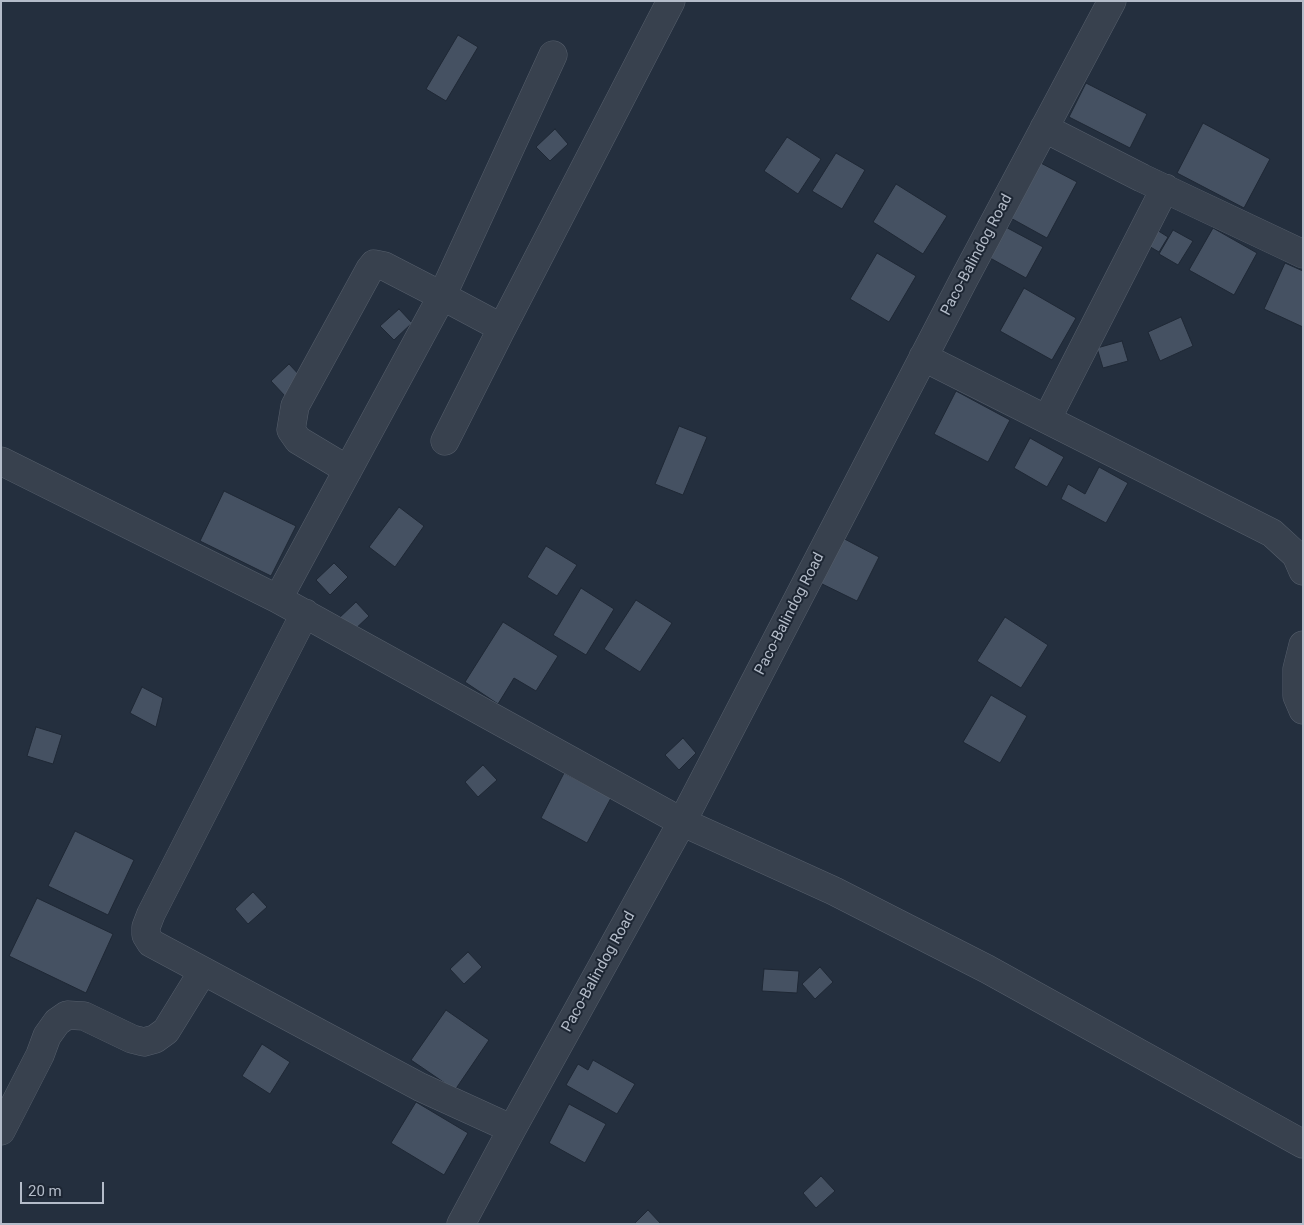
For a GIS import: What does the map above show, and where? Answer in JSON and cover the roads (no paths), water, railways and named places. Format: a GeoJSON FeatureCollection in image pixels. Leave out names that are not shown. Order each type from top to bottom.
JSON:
{"type":"FeatureCollection","features":[{"type":"Feature","properties":{"kind":"street"},"geometry":{"type":"LineString","coordinates":[[445,441],[671,1]]}},
{"type":"Feature","properties":{"kind":"street","name":"Paco-Balindog Road"},"geometry":{"type":"LineString","coordinates":[[461,1224],[682,822],[923,357],[1112,1]]}},
{"type":"Feature","properties":{"kind":"street"},"geometry":{"type":"LineString","coordinates":[[278,599],[442,296],[553,55]]}},
{"type":"Feature","properties":{"kind":"street"},"geometry":{"type":"LineString","coordinates":[[1044,128],[1303,254]]}},
{"type":"Feature","properties":{"kind":"street"},"geometry":{"type":"LineString","coordinates":[[1047,419],[1165,188]]}},
{"type":"Feature","properties":{"kind":"street"},"geometry":{"type":"LineString","coordinates":[[348,470],[298,440],[291,430],[295,406],[374,264],[384,266],[502,328]]}},
{"type":"Feature","properties":{"kind":"street"},"geometry":{"type":"LineString","coordinates":[[923,357],[1272,533],[1296,555],[1303,571]]}},
{"type":"Feature","properties":{"kind":"street"},"geometry":{"type":"LineString","coordinates":[[1,461],[305,613],[682,822],[834,891],[978,965],[1303,1144]]}},
{"type":"Feature","properties":{"kind":"street"},"geometry":{"type":"LineString","coordinates":[[305,613],[146,927],[146,935],[151,943],[420,1087],[512,1129]]}},
{"type":"Feature","properties":{"kind":"street"},"geometry":{"type":"LineString","coordinates":[[1303,645],[1297,669],[1298,696],[1303,710]]}},
{"type":"Feature","properties":{"kind":"street"},"geometry":{"type":"LineString","coordinates":[[1,1131],[40,1055],[47,1036],[57,1022],[67,1015],[84,1016],[132,1039],[144,1042],[155,1039],[166,1031],[203,971]]}}]}
